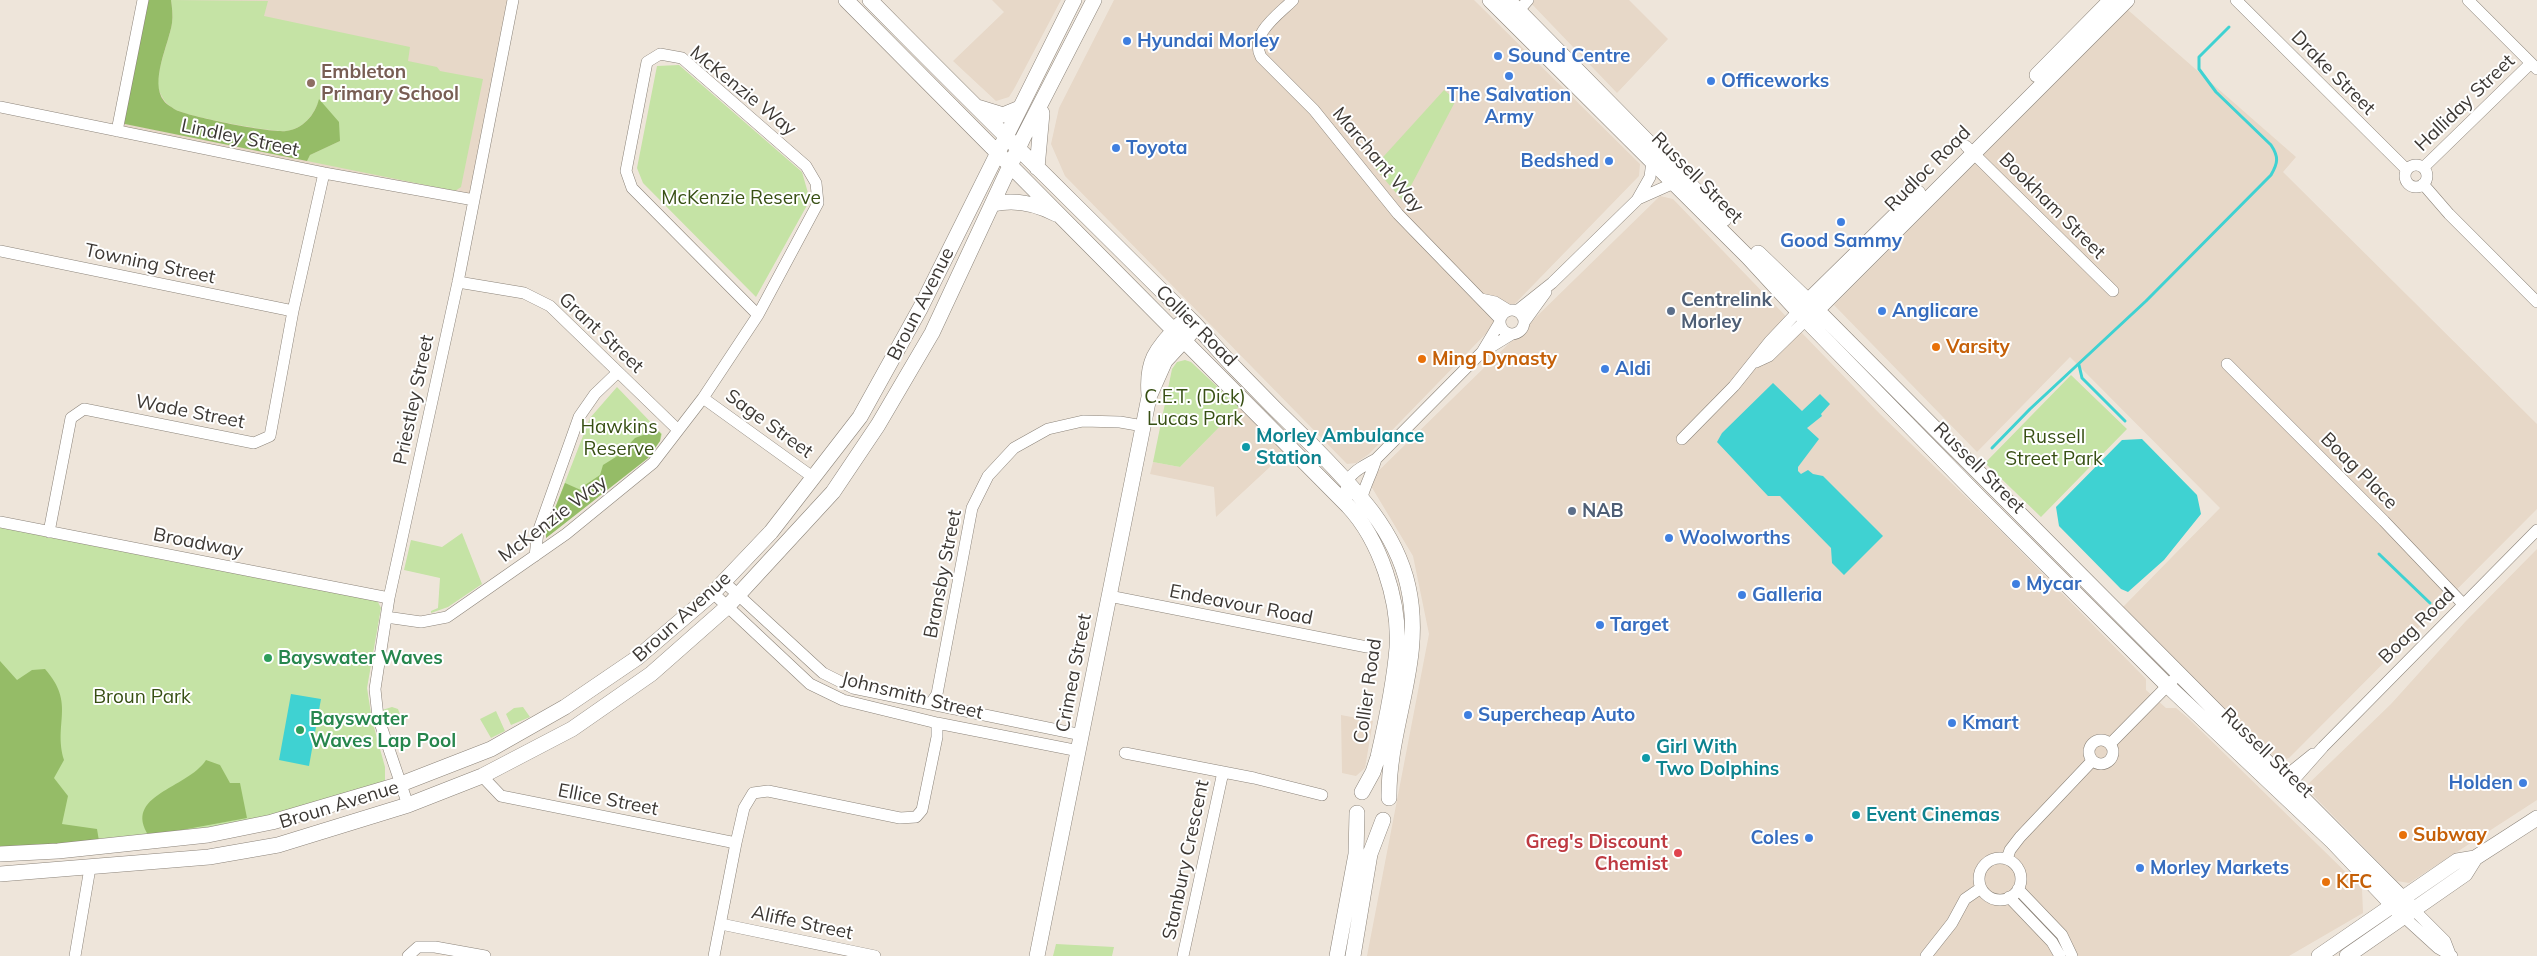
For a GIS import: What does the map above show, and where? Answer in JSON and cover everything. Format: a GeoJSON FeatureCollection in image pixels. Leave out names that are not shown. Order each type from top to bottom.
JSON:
{"type":"FeatureCollection","features":[{"type":"Feature","properties":{"kind":"main road","name":"Collier Road"},"geometry":{"type":"LineString","coordinates":[[846,0],[1348,506],[1366,530],[1386,572],[1396,629],[1397,647],[1381,741],[1373,772],[1362,792]]}},
{"type":"Feature","properties":{"kind":"main road","name":"Collier Road"},"geometry":{"type":"LineString","coordinates":[[870,0],[1018,151],[1192,322],[1235,368],[1348,480],[1386,533],[1401,562],[1408,586],[1413,618],[1413,651],[1408,683],[1391,753],[1389,798]]}},
{"type":"Feature","properties":{"kind":"main road","name":"Broun Avenue"},"geometry":{"type":"LineString","coordinates":[[0,854],[58,851],[208,835],[272,822],[401,784],[491,749],[565,707],[638,658],[713,593],[771,532],[860,417],[921,307],[1074,0]]}},
{"type":"Feature","properties":{"kind":"main road","name":"Broun Avenue"},"geometry":{"type":"LineString","coordinates":[[0,874],[209,857],[278,845],[408,805],[482,776],[572,729],[651,674],[732,601],[833,492],[878,425],[932,334],[978,231],[1094,0]]}},
{"type":"Feature","properties":{"kind":"main road","name":"Russell Street"},"geometry":{"type":"LineString","coordinates":[[1490,0],[1519,10]]}},
{"type":"Feature","properties":{"kind":"main road","name":"Russell Street"},"geometry":{"type":"LineString","coordinates":[[1508,0],[1661,165],[1769,264],[1807,311],[1936,454],[2168,686],[2282,786]]}},
{"type":"Feature","properties":{"kind":"main road","name":"Rudloc Road"},"geometry":{"type":"LineString","coordinates":[[1969,150],[2111,0]]}},
{"type":"Feature","properties":{"kind":"main road","name":"Rudloc Road"},"geometry":{"type":"LineString","coordinates":[[1807,311],[1969,150],[2127,0]]}},
{"type":"Feature","properties":{"kind":"main road"},"geometry":{"type":"LineString","coordinates":[[1036,168],[1039,125],[1048,90]]}},
{"type":"Feature","properties":{"kind":"main road"},"geometry":{"type":"LineString","coordinates":[[974,106],[1003,115],[1020,108]]}},
{"type":"Feature","properties":{"kind":"main road","name":"Russell Street"},"geometry":{"type":"LineString","coordinates":[[1661,165],[1674,183],[1748,257],[1939,434],[2179,674],[2353,863],[2404,908]]}},
{"type":"Feature","properties":{"kind":"main road"},"geometry":{"type":"LineString","coordinates":[[993,204],[1009,202],[1024,204],[1062,216]]}},
{"type":"Feature","properties":{"kind":"main road","name":"Crimea Street"},"geometry":{"type":"LineString","coordinates":[[1037,956],[1149,397],[1147,375],[1155,354],[1179,336],[1192,322]]}},
{"type":"Feature","properties":{"kind":"main road"},"geometry":{"type":"LineString","coordinates":[[1936,454],[1939,434]]}},
{"type":"Feature","properties":{"kind":"main road"},"geometry":{"type":"LineString","coordinates":[[1338,956],[1356,854],[1356,802],[1362,792],[1377,789],[1389,798],[1390,811],[1384,820],[1370,854],[1353,956]]}},
{"type":"Feature","properties":{"kind":"main road"},"geometry":{"type":"LineString","coordinates":[[1357,812],[1368,823],[1384,820]]}},
{"type":"Feature","properties":{"kind":"main road"},"geometry":{"type":"LineString","coordinates":[[2319,956],[2465,874],[2475,858],[2537,818]]}},
{"type":"Feature","properties":{"kind":"main road"},"geometry":{"type":"LineString","coordinates":[[2347,956],[2404,908]]}},
{"type":"Feature","properties":{"kind":"street"},"geometry":{"type":"LineString","coordinates":[[117,131],[142,0]]}},
{"type":"Feature","properties":{"kind":"street","name":"Priestley Street"},"geometry":{"type":"LineString","coordinates":[[408,805],[378,717],[375,689],[389,598],[458,282],[514,0]]}},
{"type":"Feature","properties":{"kind":"street","name":"Marchant Way"},"geometry":{"type":"LineString","coordinates":[[1293,0],[1259,35],[1261,57],[1314,110],[1398,214],[1500,321]]}},
{"type":"Feature","properties":{"kind":"street","name":"Drake Street"},"geometry":{"type":"LineString","coordinates":[[2236,0],[2407,170]]}},
{"type":"Feature","properties":{"kind":"street"},"geometry":{"type":"LineString","coordinates":[[2468,0],[2534,66]]}},
{"type":"Feature","properties":{"kind":"street","name":"McKenzie Way"},"geometry":{"type":"LineString","coordinates":[[386,617],[421,622],[447,617],[566,534],[653,463],[677,429],[703,398],[758,315],[818,203],[816,183],[806,166],[682,58],[660,54],[647,62],[626,171],[632,188],[758,315]]}},
{"type":"Feature","properties":{"kind":"street","name":"Halliday Street"},"geometry":{"type":"LineString","coordinates":[[2424,168],[2534,66]]}},
{"type":"Feature","properties":{"kind":"street","name":"Lindley Street"},"geometry":{"type":"LineString","coordinates":[[0,107],[324,173],[474,200]]}},
{"type":"Feature","properties":{"kind":"street","name":"Bookham Street"},"geometry":{"type":"LineString","coordinates":[[1969,150],[2113,291]]}},
{"type":"Feature","properties":{"kind":"street"},"geometry":{"type":"LineString","coordinates":[[2415,164],[2424,168],[2427,178],[2423,184],[2416,187],[2409,184],[2405,178],[2407,170],[2415,164]]}},
{"type":"Feature","properties":{"kind":"street"},"geometry":{"type":"LineString","coordinates":[[1637,200],[1650,177],[1661,165]]}},
{"type":"Feature","properties":{"kind":"street","name":"Wade Street"},"geometry":{"type":"LineString","coordinates":[[49,532],[71,418],[84,409],[254,443],[270,436],[294,311],[324,173]]}},
{"type":"Feature","properties":{"kind":"street"},"geometry":{"type":"LineString","coordinates":[[1481,353],[1500,321],[1552,283],[1637,200],[1657,189],[1674,183]]}},
{"type":"Feature","properties":{"kind":"street"},"geometry":{"type":"LineString","coordinates":[[2423,184],[2449,214],[2537,302]]}},
{"type":"Feature","properties":{"kind":"street","name":"Towning Street"},"geometry":{"type":"LineString","coordinates":[[0,251],[294,311]]}},
{"type":"Feature","properties":{"kind":"street","name":"Grant Street"},"geometry":{"type":"LineString","coordinates":[[458,282],[524,293],[550,306],[617,373],[677,429]]}},
{"type":"Feature","properties":{"kind":"street"},"geometry":{"type":"LineString","coordinates":[[1348,506],[1344,488],[1348,480],[1364,465],[1376,459],[1481,353],[1512,334],[1521,331],[1525,322],[1552,283]]}},
{"type":"Feature","properties":{"kind":"street","name":"Marchant Way"},"geometry":{"type":"LineString","coordinates":[[1481,299],[1495,302],[1513,310]]}},
{"type":"Feature","properties":{"kind":"street"},"geometry":{"type":"LineString","coordinates":[[1513,310],[1523,315],[1525,322]]}},
{"type":"Feature","properties":{"kind":"street","name":"Rudloc Road"},"geometry":{"type":"LineString","coordinates":[[1682,439],[1754,362],[1769,356],[1807,311]]}},
{"type":"Feature","properties":{"kind":"street"},"geometry":{"type":"LineString","coordinates":[[1500,321],[1505,332],[1512,334]]}},
{"type":"Feature","properties":{"kind":"street","name":"Boag Place"},"geometry":{"type":"LineString","coordinates":[[2227,364],[2384,521],[2463,604]]}},
{"type":"Feature","properties":{"kind":"street"},"geometry":{"type":"LineString","coordinates":[[535,556],[538,532],[578,418],[595,394],[617,373]]}},
{"type":"Feature","properties":{"kind":"street","name":"Sage Street"},"geometry":{"type":"LineString","coordinates":[[703,398],[814,478]]}},
{"type":"Feature","properties":{"kind":"street","name":"Bransby Street"},"geometry":{"type":"LineString","coordinates":[[931,703],[937,694],[972,508],[988,476],[1014,448],[1048,429],[1083,421],[1120,422],[1143,426]]}},
{"type":"Feature","properties":{"kind":"street"},"geometry":{"type":"LineString","coordinates":[[1362,497],[1367,478],[1373,470],[1376,459]]}},
{"type":"Feature","properties":{"kind":"street","name":"Broadway"},"geometry":{"type":"LineString","coordinates":[[0,522],[389,598]]}},
{"type":"Feature","properties":{"kind":"street","name":"Boag Road"},"geometry":{"type":"LineString","coordinates":[[2282,786],[2304,759],[2322,747],[2537,530]]}},
{"type":"Feature","properties":{"kind":"street","name":"Johnsmith Street"},"geometry":{"type":"LineString","coordinates":[[723,581],[732,601],[810,684],[843,700],[937,723],[1079,752]]}},
{"type":"Feature","properties":{"kind":"street","name":"Johnsmith Street"},"geometry":{"type":"LineString","coordinates":[[713,593],[732,601],[823,673],[853,688],[1082,735]]}},
{"type":"Feature","properties":{"kind":"street","name":"Endeavour Road"},"geometry":{"type":"LineString","coordinates":[[1109,596],[1367,647]]}},
{"type":"Feature","properties":{"kind":"street"},"geometry":{"type":"LineString","coordinates":[[2110,744],[2179,674]]}},
{"type":"Feature","properties":{"kind":"street"},"geometry":{"type":"LineString","coordinates":[[714,956],[744,808],[753,793],[768,791],[900,818],[916,817],[922,810],[937,736],[937,723]]}},
{"type":"Feature","properties":{"kind":"street"},"geometry":{"type":"LineString","coordinates":[[2103,740],[2110,744],[2113,753],[2109,762],[2102,764],[2092,761],[2088,752],[2093,742],[2103,740]]}},
{"type":"Feature","properties":{"kind":"street"},"geometry":{"type":"LineString","coordinates":[[1125,753],[1223,772],[1322,795]]}},
{"type":"Feature","properties":{"kind":"street"},"geometry":{"type":"LineString","coordinates":[[2007,859],[2010,850],[2020,837],[2092,761]]}},
{"type":"Feature","properties":{"kind":"street","name":"Stanbury Crescent"},"geometry":{"type":"LineString","coordinates":[[1183,956],[1223,772]]}},
{"type":"Feature","properties":{"kind":"street","name":"Ellice Street"},"geometry":{"type":"LineString","coordinates":[[482,776],[501,796],[736,843]]}},
{"type":"Feature","properties":{"kind":"street"},"geometry":{"type":"LineString","coordinates":[[2007,859],[2018,869],[2020,875],[2018,889],[2009,898],[1996,900],[1988,896],[1981,888],[1979,877],[1982,867],[1990,860],[2007,859]]}},
{"type":"Feature","properties":{"kind":"street"},"geometry":{"type":"LineString","coordinates":[[75,956],[90,868]]}},
{"type":"Feature","properties":{"kind":"street"},"geometry":{"type":"LineString","coordinates":[[1926,956],[1952,923],[1965,899],[1981,888]]}},
{"type":"Feature","properties":{"kind":"street"},"geometry":{"type":"LineString","coordinates":[[2018,889],[2062,935],[2072,956]]}},
{"type":"Feature","properties":{"kind":"street"},"geometry":{"type":"LineString","coordinates":[[2009,898],[2052,942],[2060,956]]}},
{"type":"Feature","properties":{"kind":"street","name":"Russell Street"},"geometry":{"type":"LineString","coordinates":[[2404,908],[2438,948],[2451,955]]}},
{"type":"Feature","properties":{"kind":"street","name":"Aliffe Street"},"geometry":{"type":"LineString","coordinates":[[721,924],[857,954],[876,956]]}},
{"type":"Feature","properties":{"kind":"street"},"geometry":{"type":"LineString","coordinates":[[408,956],[418,947],[435,946],[485,956]]}},
{"type":"Feature","properties":{"kind":"shaded area","name":"Embleton Primary School"},"geometry":{"type":"Polygon","coordinates":[[[143,0],[513,0],[474,200],[117,131],[143,0]]]}},
{"type":"Feature","properties":{"kind":"shaded area"},"geometry":{"type":"Polygon","coordinates":[[[992,0],[1061,0],[1009,97],[996,101],[953,61],[1004,12],[992,0]]]}},
{"type":"Feature","properties":{"kind":"shaded area"},"geometry":{"type":"Polygon","coordinates":[[[1114,0],[1474,0],[1640,164],[1639,176],[1369,454],[1356,463],[1347,464],[1065,176],[1051,144],[1059,108],[1114,0]]]}},
{"type":"Feature","properties":{"kind":"shaded area"},"geometry":{"type":"Polygon","coordinates":[[[1528,0],[1629,0],[1668,39],[1617,93],[1528,0]]]}},
{"type":"Feature","properties":{"kind":"shaded area"},"geometry":{"type":"Polygon","coordinates":[[[2128,10],[2296,157],[2283,172],[2537,424],[2537,509],[2289,758],[2283,760],[2275,758],[2123,607],[2220,508],[2070,357],[1977,452],[1834,305],[2128,10]]]}},
{"type":"Feature","properties":{"kind":"shaded area","name":"Galleria"},"geometry":{"type":"Polygon","coordinates":[[[1660,196],[1673,199],[1880,414],[1996,526],[2146,679],[2146,690],[2166,708],[2176,708],[2188,718],[2362,888],[2363,913],[2289,956],[1367,956],[1429,634],[1413,556],[1368,481],[1660,196]]]}},
{"type":"Feature","properties":{"kind":"shaded area"},"geometry":{"type":"Polygon","coordinates":[[[1239,407],[1285,453],[1216,517],[1214,487],[1150,474],[1153,462],[1180,467],[1239,407]]]}},
{"type":"Feature","properties":{"kind":"shaded area"},"geometry":{"type":"Polygon","coordinates":[[[2537,549],[2537,800],[2409,883],[2397,881],[2305,787],[2391,704],[2465,622],[2537,549]]]}},
{"type":"Feature","properties":{"kind":"shaded area"},"geometry":{"type":"Polygon","coordinates":[[[1341,715],[1373,721],[1365,768],[1356,776],[1342,773],[1341,715]]]}},
{"type":"Feature","properties":{"kind":"green space"},"geometry":{"type":"Polygon","coordinates":[[[143,0],[171,0],[172,23],[161,63],[158,84],[160,93],[168,105],[184,113],[213,120],[264,130],[286,131],[303,124],[315,110],[319,99],[339,122],[340,141],[310,155],[307,161],[125,124],[119,120],[143,0]]]}},
{"type":"Feature","properties":{"kind":"green space"},"geometry":{"type":"Polygon","coordinates":[[[171,0],[268,1],[264,16],[410,47],[408,61],[437,67],[440,71],[483,79],[461,187],[455,191],[307,161],[310,155],[340,141],[320,99],[315,110],[303,124],[286,131],[231,123],[176,110],[166,102],[159,90],[158,84],[160,67],[171,30],[171,0]]]}},
{"type":"Feature","properties":{"kind":"green space","name":"McKenzie Reserve"},"geometry":{"type":"Polygon","coordinates":[[[679,65],[802,172],[810,200],[756,297],[643,183],[637,168],[657,66],[679,65]]]}},
{"type":"Feature","properties":{"kind":"green space"},"geometry":{"type":"Polygon","coordinates":[[[1444,90],[1456,100],[1403,201],[1374,167],[1444,90]]]}},
{"type":"Feature","properties":{"kind":"green space","name":"C.E.T. (Dick) Lucas Park"},"geometry":{"type":"Polygon","coordinates":[[[1185,360],[1191,362],[1239,407],[1180,467],[1153,462],[1172,369],[1177,362],[1185,360]]]}},
{"type":"Feature","properties":{"kind":"green space","name":"Russell Street Park"},"geometry":{"type":"Polygon","coordinates":[[[2071,375],[2127,429],[2041,517],[1985,463],[2071,375]]]}},
{"type":"Feature","properties":{"kind":"green space","name":"Hawkins Reserve"},"geometry":{"type":"Polygon","coordinates":[[[617,387],[662,434],[660,441],[648,458],[546,538],[546,531],[590,418],[617,387]]]}},
{"type":"Feature","properties":{"kind":"green space"},"geometry":{"type":"Polygon","coordinates":[[[652,424],[661,434],[660,441],[648,458],[546,538],[546,531],[565,483],[583,491],[585,485],[600,475],[603,465],[619,455],[635,438],[651,432],[649,428],[652,424]]]}},
{"type":"Feature","properties":{"kind":"green space","name":"Broun Park"},"geometry":{"type":"Polygon","coordinates":[[[0,527],[377,600],[381,608],[367,688],[372,720],[385,767],[385,780],[377,789],[261,820],[186,831],[0,848],[0,527]]]}},
{"type":"Feature","properties":{"kind":"green space"},"geometry":{"type":"Polygon","coordinates":[[[462,533],[482,584],[448,607],[431,613],[431,611],[438,608],[440,578],[404,570],[411,540],[442,547],[462,533]]]}},
{"type":"Feature","properties":{"kind":"green space"},"geometry":{"type":"Polygon","coordinates":[[[0,661],[17,680],[32,670],[45,669],[54,681],[62,703],[61,747],[64,760],[54,778],[68,796],[62,824],[97,829],[99,841],[0,848],[0,661]]]}},
{"type":"Feature","properties":{"kind":"green space"},"geometry":{"type":"Polygon","coordinates":[[[392,707],[398,709],[402,720],[396,725],[385,725],[382,710],[392,707]]]}},
{"type":"Feature","properties":{"kind":"green space"},"geometry":{"type":"Polygon","coordinates":[[[523,707],[530,717],[511,725],[506,714],[514,708],[523,707]]]}},
{"type":"Feature","properties":{"kind":"green space"},"geometry":{"type":"Polygon","coordinates":[[[496,711],[505,731],[491,738],[480,719],[496,711]]]}},
{"type":"Feature","properties":{"kind":"green space"},"geometry":{"type":"Polygon","coordinates":[[[206,760],[220,765],[230,783],[240,783],[247,818],[149,836],[143,822],[144,811],[150,802],[197,770],[206,760]]]}},
{"type":"Feature","properties":{"kind":"green space"},"geometry":{"type":"Polygon","coordinates":[[[1056,944],[1114,947],[1112,956],[1053,956],[1056,944]]]}},
{"type":"Feature","properties":{"kind":"water"},"geometry":{"type":"Polygon","coordinates":[[[1773,383],[1802,411],[1820,394],[1830,404],[1821,414],[1822,416],[1807,428],[1819,439],[1798,467],[1798,471],[1801,474],[1808,470],[1813,474],[1823,476],[1883,536],[1844,575],[1832,563],[1831,548],[1780,496],[1768,496],[1717,442],[1722,433],[1773,383]]]}},
{"type":"Feature","properties":{"kind":"water"},"geometry":{"type":"Polygon","coordinates":[[[2142,439],[2197,495],[2201,514],[2164,560],[2128,592],[2121,589],[2059,526],[2056,507],[2122,440],[2142,439]]]}},
{"type":"Feature","properties":{"kind":"water","name":"Bayswater Waves Lap Pool"},"geometry":{"type":"Polygon","coordinates":[[[291,694],[321,699],[309,766],[279,760],[291,694]]]}},
{"type":"Feature","properties":{"kind":"waterway"},"geometry":{"type":"LineString","coordinates":[[1992,448],[2030,409],[2146,301],[2271,175],[2277,160],[2271,145],[2216,92],[2199,69],[2199,57],[2229,27]]}},
{"type":"Feature","properties":{"kind":"waterway"},"geometry":{"type":"LineString","coordinates":[[2079,365],[2082,378],[2125,421]]}},
{"type":"Feature","properties":{"kind":"waterway"},"geometry":{"type":"LineString","coordinates":[[2379,554],[2430,603]]}},
{"type":"Feature","properties":{"kind":"place","name":"Hyundai Morley"},"geometry":{"type":"Point","coordinates":[1127,41]}},
{"type":"Feature","properties":{"kind":"place","name":"Sound Centre"},"geometry":{"type":"Point","coordinates":[1498,56]}},
{"type":"Feature","properties":{"kind":"place","name":"The Salvation Army"},"geometry":{"type":"Point","coordinates":[1509,76]}},
{"type":"Feature","properties":{"kind":"place","name":"Officeworks"},"geometry":{"type":"Point","coordinates":[1711,81]}},
{"type":"Feature","properties":{"kind":"place","name":"Embleton Primary School"},"geometry":{"type":"Point","coordinates":[311,83]}},
{"type":"Feature","properties":{"kind":"place","name":"Toyota"},"geometry":{"type":"Point","coordinates":[1116,148]}},
{"type":"Feature","properties":{"kind":"place","name":"Bedshed"},"geometry":{"type":"Point","coordinates":[1609,161]}},
{"type":"Feature","properties":{"kind":"place","name":"Good Sammy"},"geometry":{"type":"Point","coordinates":[1841,222]}},
{"type":"Feature","properties":{"kind":"place","name":"Centrelink Morley"},"geometry":{"type":"Point","coordinates":[1671,311]}},
{"type":"Feature","properties":{"kind":"place","name":"Anglicare"},"geometry":{"type":"Point","coordinates":[1882,311]}},
{"type":"Feature","properties":{"kind":"place","name":"Varsity"},"geometry":{"type":"Point","coordinates":[1936,347]}},
{"type":"Feature","properties":{"kind":"place","name":"Ming Dynasty"},"geometry":{"type":"Point","coordinates":[1422,359]}},
{"type":"Feature","properties":{"kind":"place","name":"Aldi"},"geometry":{"type":"Point","coordinates":[1605,369]}},
{"type":"Feature","properties":{"kind":"place","name":"Morley Ambulance Station"},"geometry":{"type":"Point","coordinates":[1246,447]}},
{"type":"Feature","properties":{"kind":"place","name":"NAB"},"geometry":{"type":"Point","coordinates":[1572,511]}},
{"type":"Feature","properties":{"kind":"place","name":"Woolworths"},"geometry":{"type":"Point","coordinates":[1669,538]}},
{"type":"Feature","properties":{"kind":"place","name":"Mycar"},"geometry":{"type":"Point","coordinates":[2016,584]}},
{"type":"Feature","properties":{"kind":"place","name":"Galleria"},"geometry":{"type":"Point","coordinates":[1742,595]}},
{"type":"Feature","properties":{"kind":"place","name":"Target"},"geometry":{"type":"Point","coordinates":[1600,625]}},
{"type":"Feature","properties":{"kind":"place","name":"Bayswater Waves"},"geometry":{"type":"Point","coordinates":[268,658]}},
{"type":"Feature","properties":{"kind":"place","name":"Supercheap Auto"},"geometry":{"type":"Point","coordinates":[1468,715]}},
{"type":"Feature","properties":{"kind":"place","name":"Kmart"},"geometry":{"type":"Point","coordinates":[1952,723]}},
{"type":"Feature","properties":{"kind":"place","name":"Bayswater Waves Lap Pool"},"geometry":{"type":"Point","coordinates":[300,730]}},
{"type":"Feature","properties":{"kind":"place","name":"Girl With Two Dolphins"},"geometry":{"type":"Point","coordinates":[1646,758]}},
{"type":"Feature","properties":{"kind":"place","name":"Holden"},"geometry":{"type":"Point","coordinates":[2523,783]}},
{"type":"Feature","properties":{"kind":"place","name":"Event Cinemas"},"geometry":{"type":"Point","coordinates":[1856,815]}},
{"type":"Feature","properties":{"kind":"place","name":"Subway"},"geometry":{"type":"Point","coordinates":[2403,835]}},
{"type":"Feature","properties":{"kind":"place","name":"Coles"},"geometry":{"type":"Point","coordinates":[1809,838]}},
{"type":"Feature","properties":{"kind":"place","name":"Greg's Discount Chemist"},"geometry":{"type":"Point","coordinates":[1678,853]}},
{"type":"Feature","properties":{"kind":"place","name":"Morley Markets"},"geometry":{"type":"Point","coordinates":[2140,868]}},
{"type":"Feature","properties":{"kind":"place","name":"KFC"},"geometry":{"type":"Point","coordinates":[2326,882]}}]}
